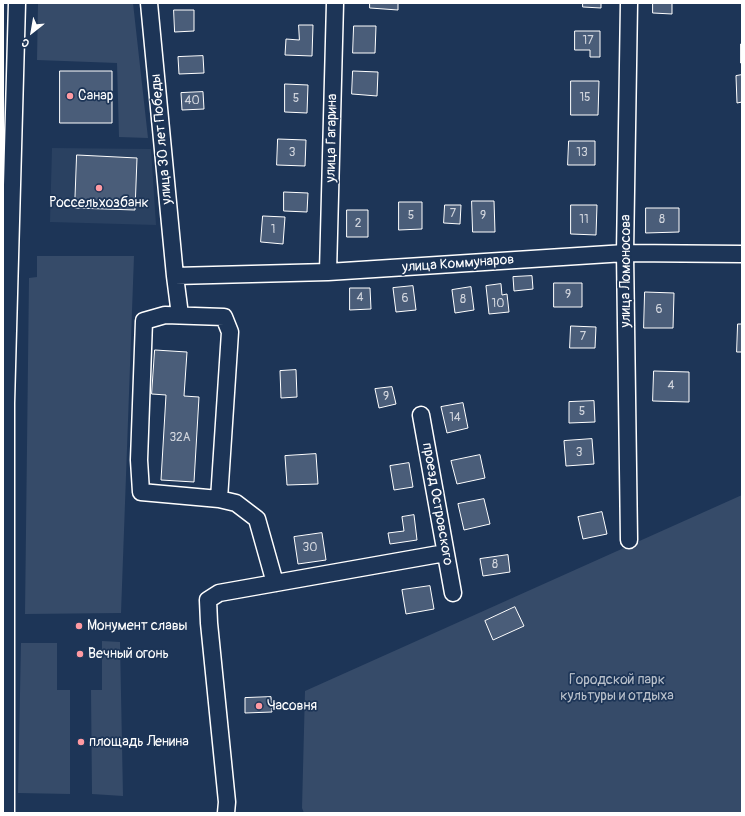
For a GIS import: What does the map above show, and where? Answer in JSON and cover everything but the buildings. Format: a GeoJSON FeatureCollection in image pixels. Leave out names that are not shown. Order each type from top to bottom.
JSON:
{"type":"FeatureCollection","features":[{"type":"Feature","properties":{"kind":"street"},"geometry":{"type":"LineString","coordinates":[[6,813],[5,403],[16,3]]}},
{"type":"Feature","properties":{"kind":"street","name":"улица 30 лет Победы"},"geometry":{"type":"LineString","coordinates":[[148,3],[180,315]]}},
{"type":"Feature","properties":{"kind":"street","name":"улица Гагарина"},"geometry":{"type":"LineString","coordinates":[[328,272],[335,3]]}},
{"type":"Feature","properties":{"kind":"street","name":"улица Ломоносова"},"geometry":{"type":"LineString","coordinates":[[629,3],[625,253],[629,540]]}},
{"type":"Feature","properties":{"kind":"street","name":"улица Коммунаров"},"geometry":{"type":"LineString","coordinates":[[175,276],[328,272],[625,253],[742,254]]}},
{"type":"Feature","properties":{"kind":"street"},"geometry":{"type":"LineString","coordinates":[[219,499],[230,332],[224,317],[165,315],[144,321],[139,460],[141,492],[219,499],[236,504],[257,519],[275,583]]}},
{"type":"Feature","properties":{"kind":"street","name":"проезд Островского"},"geometry":{"type":"LineString","coordinates":[[421,415],[452,593]]}},
{"type":"Feature","properties":{"kind":"street"},"geometry":{"type":"LineString","coordinates":[[226,813],[208,600],[219,593],[445,553]]}},
{"type":"Feature","properties":{"kind":"shaded area"},"geometry":{"type":"Polygon","coordinates":[[[52,148],[151,149],[156,225],[50,222],[52,148]]]}},
{"type":"Feature","properties":{"kind":"green space"},"geometry":{"type":"Polygon","coordinates":[[[38,3],[133,3],[148,138],[119,137],[117,63],[37,60],[38,3]]]}},
{"type":"Feature","properties":{"kind":"green space"},"geometry":{"type":"Polygon","coordinates":[[[37,256],[134,256],[121,613],[25,614],[29,278],[37,277],[37,256]]]}},
{"type":"Feature","properties":{"kind":"green space","name":"Городской парк культуры и отдыха"},"geometry":{"type":"Polygon","coordinates":[[[742,495],[742,813],[304,813],[302,808],[305,691],[742,495]]]}},
{"type":"Feature","properties":{"kind":"green space"},"geometry":{"type":"Polygon","coordinates":[[[102,641],[120,642],[123,796],[92,794],[91,690],[102,690],[102,641]]]}},
{"type":"Feature","properties":{"kind":"green space"},"geometry":{"type":"Polygon","coordinates":[[[21,643],[57,643],[57,690],[70,690],[70,794],[18,793],[21,643]]]}},
{"type":"Feature","properties":{"kind":"place","name":"Санар"},"geometry":{"type":"Point","coordinates":[70,96]}},
{"type":"Feature","properties":{"kind":"place","name":"Россельхозбанк"},"geometry":{"type":"Point","coordinates":[99,188]}},
{"type":"Feature","properties":{"kind":"place","name":"Монумент славы"},"geometry":{"type":"Point","coordinates":[79,626]}},
{"type":"Feature","properties":{"kind":"place","name":"Вечный огонь"},"geometry":{"type":"Point","coordinates":[80,654]}},
{"type":"Feature","properties":{"kind":"place","name":"Часовня"},"geometry":{"type":"Point","coordinates":[259,706]}},
{"type":"Feature","properties":{"kind":"place","name":"площадь Ленина"},"geometry":{"type":"Point","coordinates":[81,742]}}]}
